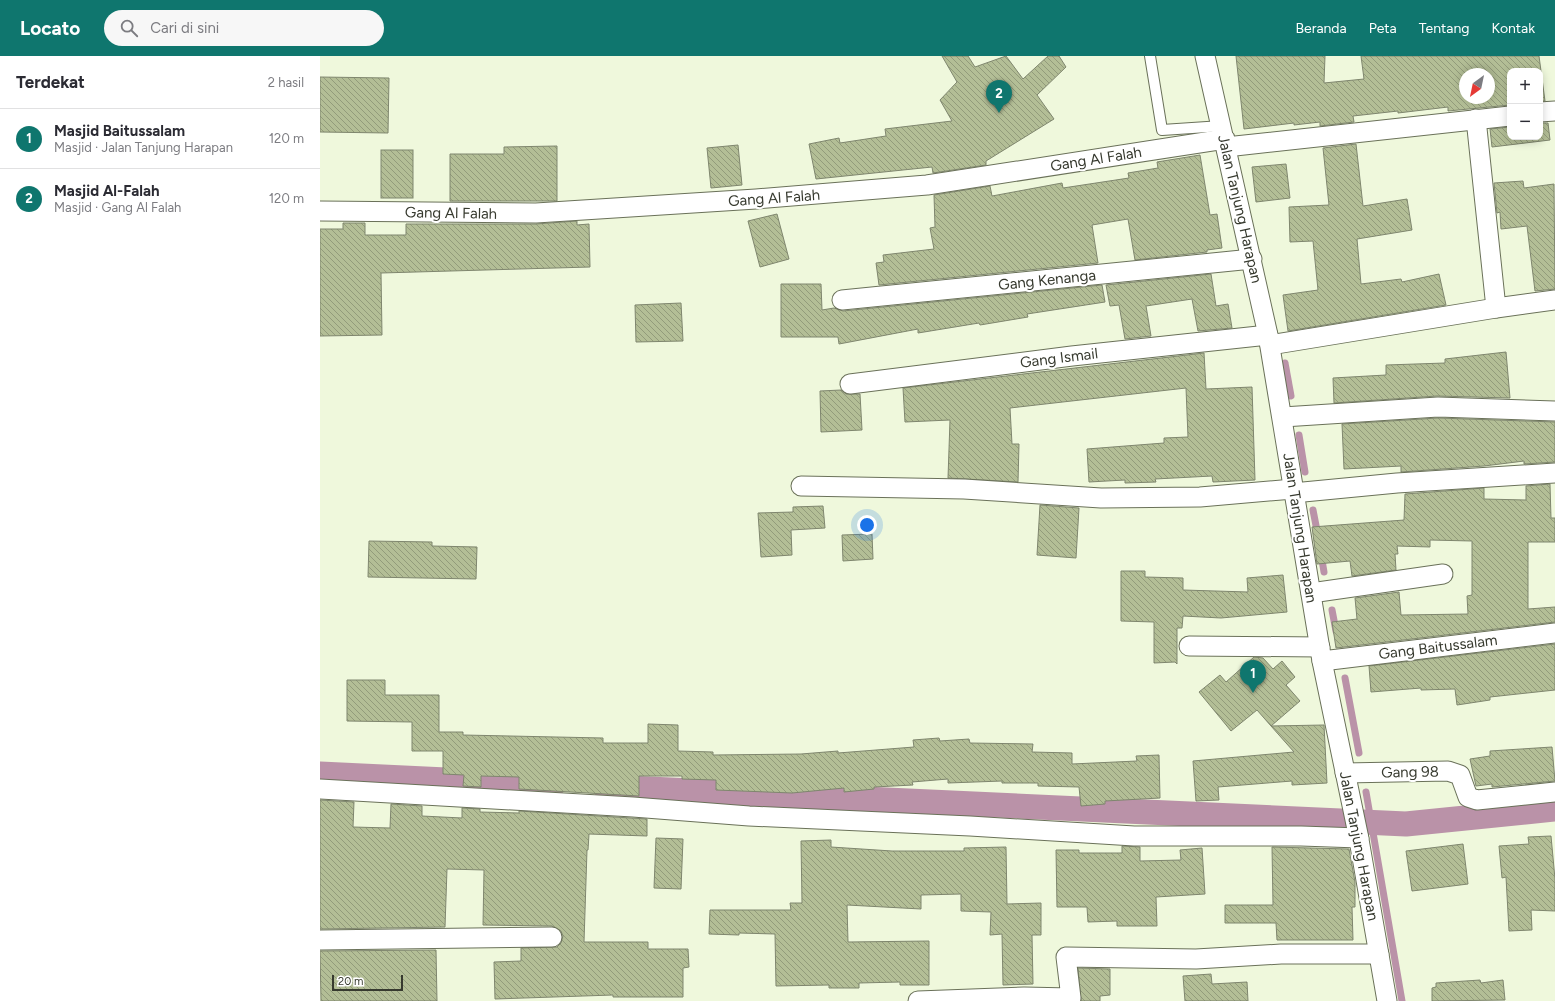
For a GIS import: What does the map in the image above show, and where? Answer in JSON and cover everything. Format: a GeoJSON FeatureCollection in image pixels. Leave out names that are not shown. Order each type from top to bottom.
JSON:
{"type":"FeatureCollection","features":[{"type":"Feature","properties":{"kind":"street","name":"Jalan Tanjung Harapan"},"geometry":{"type":"LineString","coordinates":[[1205,56],[1252,259],[1269,340],[1283,417],[1293,491],[1321,654],[1358,836],[1387,1001]]}},
{"type":"Feature","properties":{"kind":"street"},"geometry":{"type":"LineString","coordinates":[[1543,112],[1555,111]]}},
{"type":"Feature","properties":{"kind":"street","name":"Gang Al Falah"},"geometry":{"type":"LineString","coordinates":[[320,211],[536,213],[756,199],[927,185],[1224,137],[1507,116]]}},
{"type":"Feature","properties":{"kind":"street"},"geometry":{"type":"LineString","coordinates":[[1476,119],[1496,308]]}},
{"type":"Feature","properties":{"kind":"street","name":"Gang Kenanga"},"geometry":{"type":"LineString","coordinates":[[842,300],[1252,259]]}},
{"type":"Feature","properties":{"kind":"street","name":"Gang Ismail"},"geometry":{"type":"LineString","coordinates":[[850,384],[1072,356],[1269,340],[1555,300]]}},
{"type":"Feature","properties":{"kind":"street"},"geometry":{"type":"LineString","coordinates":[[1283,417],[1438,407],[1555,411]]}},
{"type":"Feature","properties":{"kind":"street"},"geometry":{"type":"LineString","coordinates":[[801,486],[964,490],[1101,498],[1200,497],[1404,482],[1555,473]]}},
{"type":"Feature","properties":{"kind":"street"},"geometry":{"type":"LineString","coordinates":[[1311,593],[1443,574]]}},
{"type":"Feature","properties":{"kind":"street","name":"Gang Baitussalam"},"geometry":{"type":"LineString","coordinates":[[1189,646],[1321,654],[1555,633]]}},
{"type":"Feature","properties":{"kind":"street","name":"Gang 98"},"geometry":{"type":"LineString","coordinates":[[1346,774],[1448,771],[1460,776],[1468,797],[1477,800],[1555,792]]}},
{"type":"Feature","properties":{"kind":"street"},"geometry":{"type":"LineString","coordinates":[[320,789],[633,807],[749,816],[1134,836],[1358,836]]}},
{"type":"Feature","properties":{"kind":"street"},"geometry":{"type":"LineString","coordinates":[[320,940],[552,937]]}},
{"type":"Feature","properties":{"kind":"street"},"geometry":{"type":"LineString","coordinates":[[918,1001],[1024,997],[1071,998],[1066,957],[1196,959],[1281,954],[1379,954]]}},
{"type":"Feature","properties":{"kind":"lane"},"geometry":{"type":"LineString","coordinates":[[1150,56],[1162,130],[1224,137]]}},
{"type":"Feature","properties":{"kind":"building"},"geometry":{"type":"Polygon","coordinates":[[[942,56],[968,56],[975,67],[1006,56],[1023,79],[1048,56],[1059,56],[1066,67],[1037,95],[1054,119],[986,161],[986,165],[933,173],[932,167],[816,179],[809,144],[839,138],[840,143],[886,136],[885,129],[952,121],[940,100],[957,82],[942,56]]]}},
{"type":"Feature","properties":{"kind":"building"},"geometry":{"type":"Polygon","coordinates":[[[1236,56],[1325,56],[1324,83],[1364,79],[1361,56],[1539,56],[1541,68],[1507,68],[1507,105],[1448,111],[1448,107],[1398,113],[1398,111],[1353,116],[1354,122],[1320,126],[1320,122],[1294,125],[1294,123],[1244,129],[1236,56]]]}},
{"type":"Feature","properties":{"kind":"building"},"geometry":{"type":"Polygon","coordinates":[[[320,77],[389,78],[388,133],[320,132],[320,77]]]}},
{"type":"Feature","properties":{"kind":"building"},"geometry":{"type":"Polygon","coordinates":[[[1543,86],[1545,101],[1543,101],[1543,86]]]}},
{"type":"Feature","properties":{"kind":"building"},"geometry":{"type":"Polygon","coordinates":[[[1543,123],[1548,123],[1550,140],[1492,147],[1490,129],[1507,127],[1507,140],[1543,140],[1543,123]]]}},
{"type":"Feature","properties":{"kind":"building"},"geometry":{"type":"Polygon","coordinates":[[[1356,144],[1363,206],[1407,199],[1412,230],[1357,239],[1361,284],[1401,279],[1402,282],[1439,274],[1446,305],[1288,331],[1283,295],[1318,290],[1313,241],[1290,242],[1289,207],[1329,205],[1323,148],[1356,144]]]}},
{"type":"Feature","properties":{"kind":"building"},"geometry":{"type":"Polygon","coordinates":[[[738,145],[742,185],[711,188],[707,148],[738,145]]]}},
{"type":"Feature","properties":{"kind":"building"},"geometry":{"type":"Polygon","coordinates":[[[557,146],[557,201],[450,201],[450,154],[504,154],[504,147],[557,146]]]}},
{"type":"Feature","properties":{"kind":"building"},"geometry":{"type":"Polygon","coordinates":[[[381,150],[413,150],[413,198],[381,198],[381,150]]]}},
{"type":"Feature","properties":{"kind":"building"},"geometry":{"type":"Polygon","coordinates":[[[1200,155],[1210,215],[1217,214],[1222,248],[1207,250],[1207,252],[1135,260],[1128,219],[1092,225],[1098,263],[879,285],[876,263],[884,262],[883,255],[934,249],[930,228],[935,227],[934,195],[990,186],[992,196],[1062,183],[1063,188],[1129,178],[1128,173],[1158,168],[1157,162],[1200,155]]]}},
{"type":"Feature","properties":{"kind":"building"},"geometry":{"type":"Polygon","coordinates":[[[1286,164],[1290,198],[1256,202],[1252,167],[1286,164]]]}},
{"type":"Feature","properties":{"kind":"building"},"geometry":{"type":"Polygon","coordinates":[[[1523,181],[1524,188],[1554,184],[1555,289],[1535,291],[1527,226],[1501,229],[1500,212],[1497,213],[1494,183],[1523,181]]]}},
{"type":"Feature","properties":{"kind":"building"},"geometry":{"type":"Polygon","coordinates":[[[777,214],[789,259],[760,267],[748,221],[777,214]]]}},
{"type":"Feature","properties":{"kind":"building"},"geometry":{"type":"Polygon","coordinates":[[[577,221],[577,225],[589,224],[590,267],[381,273],[382,335],[320,336],[320,229],[343,229],[343,223],[365,223],[365,235],[406,235],[406,224],[536,224],[577,221]]]}},
{"type":"Feature","properties":{"kind":"building"},"geometry":{"type":"Polygon","coordinates":[[[1211,274],[1216,306],[1228,304],[1232,328],[1198,331],[1192,299],[1146,306],[1151,336],[1125,339],[1119,305],[1110,306],[1106,285],[1211,274]]]}},
{"type":"Feature","properties":{"kind":"building"},"geometry":{"type":"Polygon","coordinates":[[[781,284],[821,284],[822,310],[834,308],[843,311],[1102,285],[1105,302],[1027,314],[1028,317],[980,325],[979,323],[918,333],[918,329],[839,344],[838,337],[781,337],[781,284]]]}},
{"type":"Feature","properties":{"kind":"building"},"geometry":{"type":"Polygon","coordinates":[[[681,303],[683,341],[636,342],[635,305],[681,303]]]}},
{"type":"Feature","properties":{"kind":"building"},"geometry":{"type":"Polygon","coordinates":[[[1506,352],[1510,398],[1437,396],[1334,403],[1333,378],[1386,375],[1386,365],[1445,363],[1445,359],[1506,352]]]}},
{"type":"Feature","properties":{"kind":"building"},"geometry":{"type":"Polygon","coordinates":[[[1204,353],[1206,389],[1252,387],[1255,480],[1213,482],[1212,476],[1155,479],[1156,482],[1125,483],[1125,480],[1089,482],[1087,449],[1164,443],[1164,438],[1188,437],[1186,388],[1010,408],[1012,444],[1019,444],[1018,482],[948,478],[950,420],[905,422],[903,388],[1204,353]]]}},
{"type":"Feature","properties":{"kind":"building"},"geometry":{"type":"Polygon","coordinates":[[[841,390],[846,394],[860,394],[862,430],[821,432],[820,391],[841,390]]]}},
{"type":"Feature","properties":{"kind":"building"},"geometry":{"type":"Polygon","coordinates":[[[1438,418],[1555,422],[1555,462],[1524,464],[1524,461],[1484,466],[1401,472],[1401,466],[1344,469],[1342,424],[1438,418]]]}},
{"type":"Feature","properties":{"kind":"building"},"geometry":{"type":"Polygon","coordinates":[[[1550,484],[1551,518],[1555,518],[1555,542],[1528,542],[1528,609],[1555,607],[1555,622],[1336,648],[1332,622],[1357,619],[1355,598],[1399,592],[1401,615],[1468,614],[1467,596],[1472,595],[1472,541],[1430,540],[1430,547],[1397,546],[1398,554],[1395,554],[1396,570],[1352,576],[1350,561],[1317,564],[1312,527],[1404,520],[1405,494],[1484,488],[1484,499],[1526,500],[1526,486],[1550,484]]]}},
{"type":"Feature","properties":{"kind":"building"},"geometry":{"type":"Polygon","coordinates":[[[1040,505],[1079,508],[1076,558],[1037,555],[1040,505]]]}},
{"type":"Feature","properties":{"kind":"building"},"geometry":{"type":"Polygon","coordinates":[[[823,506],[825,528],[791,530],[792,555],[761,557],[758,513],[793,512],[793,507],[823,506]]]}},
{"type":"Feature","properties":{"kind":"building"},"geometry":{"type":"Polygon","coordinates":[[[872,534],[873,559],[843,561],[842,535],[872,534]]]}},
{"type":"Feature","properties":{"kind":"building"},"geometry":{"type":"Polygon","coordinates":[[[369,541],[432,542],[432,546],[477,547],[476,579],[368,577],[369,541]]]}},
{"type":"Feature","properties":{"kind":"building"},"geometry":{"type":"Polygon","coordinates":[[[1121,571],[1145,571],[1145,577],[1183,578],[1183,590],[1248,592],[1247,578],[1283,575],[1287,612],[1221,618],[1183,616],[1182,628],[1177,628],[1177,664],[1175,662],[1154,663],[1154,622],[1121,621],[1121,571]]]}},
{"type":"Feature","properties":{"kind":"building"},"geometry":{"type":"Polygon","coordinates":[[[1555,644],[1555,690],[1490,697],[1490,700],[1457,705],[1455,689],[1421,690],[1421,688],[1371,692],[1369,666],[1555,644]]]}},
{"type":"Feature","properties":{"kind":"building"},"geometry":{"type":"Polygon","coordinates":[[[1254,657],[1263,658],[1273,669],[1282,661],[1295,677],[1286,685],[1300,701],[1271,726],[1257,710],[1231,731],[1199,692],[1220,675],[1226,682],[1254,657]]]}},
{"type":"Feature","properties":{"kind":"building"},"geometry":{"type":"Polygon","coordinates":[[[347,680],[385,680],[385,695],[439,695],[439,732],[463,732],[463,735],[603,738],[603,743],[648,743],[648,724],[678,725],[678,751],[713,752],[713,755],[801,754],[838,751],[838,753],[914,747],[913,740],[939,738],[940,741],[969,739],[970,743],[1033,744],[1032,752],[1072,753],[1072,764],[1137,761],[1136,756],[1159,755],[1160,798],[1105,801],[1105,804],[1081,806],[1079,787],[1038,786],[1038,783],[1002,783],[1002,781],[948,783],[948,779],[912,782],[913,785],[874,787],[874,789],[844,792],[844,788],[792,793],[716,790],[716,780],[682,779],[682,776],[639,776],[639,796],[519,789],[519,777],[481,776],[481,787],[463,786],[464,775],[443,774],[443,751],[412,751],[412,722],[347,721],[347,680]]]}},
{"type":"Feature","properties":{"kind":"building"},"geometry":{"type":"Polygon","coordinates":[[[1324,725],[1327,783],[1292,785],[1292,781],[1218,787],[1219,800],[1196,801],[1193,761],[1294,752],[1271,726],[1324,725]]]}},
{"type":"Feature","properties":{"kind":"building"},"geometry":{"type":"Polygon","coordinates":[[[1552,747],[1555,781],[1492,787],[1492,784],[1476,786],[1470,759],[1490,756],[1490,751],[1552,747]]]}},
{"type":"Feature","properties":{"kind":"building"},"geometry":{"type":"Polygon","coordinates":[[[320,800],[354,802],[353,827],[390,828],[391,804],[422,806],[422,816],[462,818],[462,808],[480,809],[480,812],[519,813],[519,811],[647,819],[647,836],[589,834],[587,850],[584,942],[648,942],[648,949],[688,949],[689,967],[683,968],[683,997],[613,997],[613,995],[495,999],[494,962],[521,961],[521,948],[557,947],[561,943],[563,936],[561,931],[552,926],[483,925],[484,870],[447,869],[445,927],[320,929],[320,800]]]}},
{"type":"Feature","properties":{"kind":"building"},"geometry":{"type":"Polygon","coordinates":[[[1551,836],[1555,879],[1555,911],[1531,910],[1532,930],[1509,931],[1506,877],[1502,878],[1499,846],[1529,844],[1528,837],[1551,836]]]}},
{"type":"Feature","properties":{"kind":"building"},"geometry":{"type":"Polygon","coordinates":[[[656,838],[683,839],[681,889],[654,888],[656,838]]]}},
{"type":"Feature","properties":{"kind":"building"},"geometry":{"type":"Polygon","coordinates":[[[831,840],[831,847],[892,851],[964,851],[964,848],[1006,847],[1007,904],[1041,903],[1041,935],[1032,935],[1033,984],[1003,985],[1002,934],[990,935],[991,912],[961,911],[961,894],[921,895],[921,909],[847,905],[848,942],[929,941],[929,985],[900,985],[900,982],[859,983],[859,988],[829,988],[829,985],[776,986],[775,934],[709,934],[710,910],[791,910],[790,903],[802,903],[801,841],[831,840]]]}},
{"type":"Feature","properties":{"kind":"building"},"geometry":{"type":"Polygon","coordinates":[[[1463,844],[1468,884],[1412,891],[1406,851],[1463,844]]]}},
{"type":"Feature","properties":{"kind":"building"},"geometry":{"type":"Polygon","coordinates":[[[1122,846],[1140,847],[1140,861],[1181,860],[1180,850],[1202,848],[1205,894],[1156,897],[1157,926],[1117,926],[1117,921],[1088,922],[1087,907],[1057,907],[1056,850],[1079,850],[1079,853],[1122,853],[1122,846]]]}},
{"type":"Feature","properties":{"kind":"building"},"geometry":{"type":"Polygon","coordinates":[[[1272,847],[1349,849],[1355,882],[1355,907],[1352,907],[1353,940],[1277,940],[1276,923],[1225,923],[1225,905],[1273,905],[1272,847]]]}},
{"type":"Feature","properties":{"kind":"building"},"geometry":{"type":"Polygon","coordinates":[[[436,950],[437,1001],[321,1001],[320,951],[436,950]]]}},
{"type":"Feature","properties":{"kind":"building"},"geometry":{"type":"Polygon","coordinates":[[[1078,968],[1110,969],[1110,995],[1100,996],[1100,1001],[1081,1001],[1078,968]]]}},
{"type":"Feature","properties":{"kind":"building"},"geometry":{"type":"Polygon","coordinates":[[[1211,974],[1212,984],[1247,982],[1248,1001],[1185,1001],[1183,976],[1211,974]]]}},
{"type":"Feature","properties":{"kind":"building"},"geometry":{"type":"Polygon","coordinates":[[[1480,980],[1481,983],[1503,980],[1505,1000],[1432,1001],[1432,988],[1436,987],[1436,983],[1480,980]]]}},
{"type":"Feature","properties":{"kind":"waterway"},"geometry":{"type":"LineString","coordinates":[[1285,363],[1291,396]]}},
{"type":"Feature","properties":{"kind":"waterway"},"geometry":{"type":"LineString","coordinates":[[1299,435],[1305,472]]}},
{"type":"Feature","properties":{"kind":"waterway"},"geometry":{"type":"LineString","coordinates":[[1313,510],[1318,536]]}},
{"type":"Feature","properties":{"kind":"waterway"},"geometry":{"type":"LineString","coordinates":[[1321,554],[1324,572]]}},
{"type":"Feature","properties":{"kind":"waterway"},"geometry":{"type":"LineString","coordinates":[[1332,610],[1336,631]]}},
{"type":"Feature","properties":{"kind":"waterway"},"geometry":{"type":"LineString","coordinates":[[1345,678],[1359,753]]}},
{"type":"Feature","properties":{"kind":"waterway"},"geometry":{"type":"LineString","coordinates":[[320,774],[553,785]]}},
{"type":"Feature","properties":{"kind":"waterway"},"geometry":{"type":"LineString","coordinates":[[605,787],[1406,824],[1555,809]]}},
{"type":"Feature","properties":{"kind":"waterway"},"geometry":{"type":"LineString","coordinates":[[1366,792],[1402,1001]]}},
{"type":"Feature","properties":{"kind":"place","name":"Masjid Al-Falah"},"geometry":{"type":"Point","coordinates":[999,113]}},
{"type":"Feature","properties":{"kind":"place","name":"Masjid Baitussalam"},"geometry":{"type":"Point","coordinates":[1253,693]}}]}
